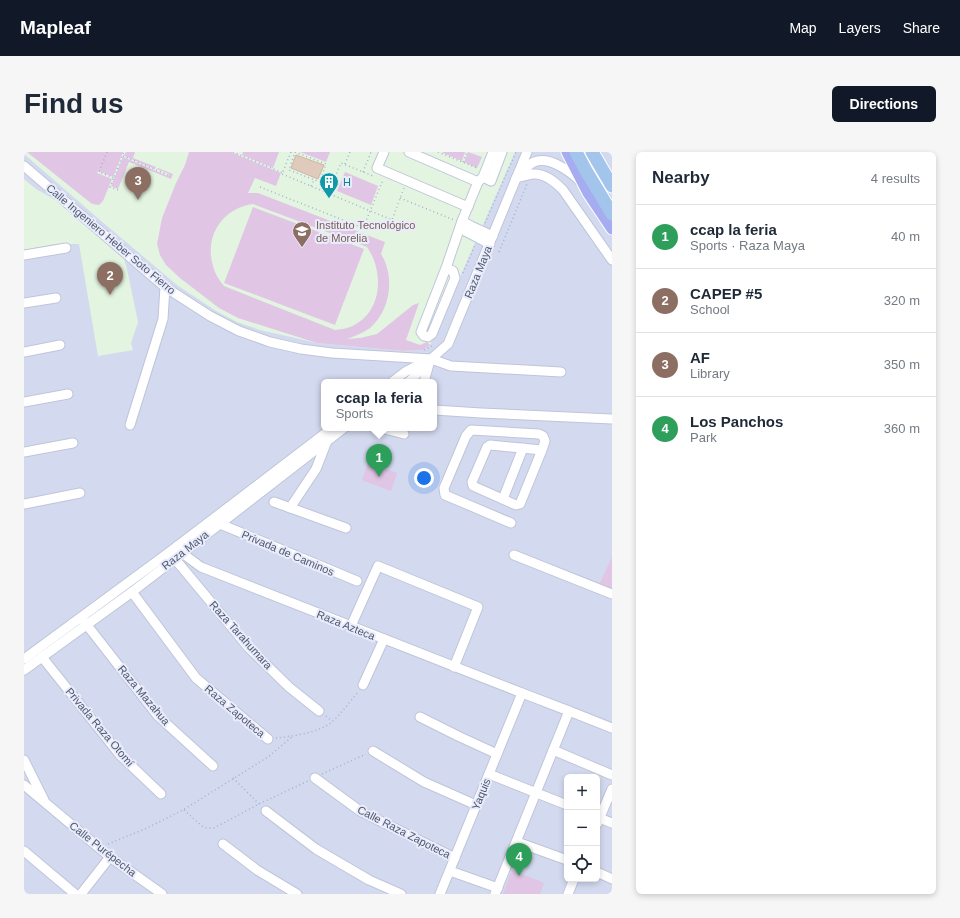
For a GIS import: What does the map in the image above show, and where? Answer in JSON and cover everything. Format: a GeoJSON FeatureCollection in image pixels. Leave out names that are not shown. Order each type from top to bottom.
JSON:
{"type":"FeatureCollection","features":[{"type":"Feature","properties":{"kind":"highway"},"geometry":{"type":"LineString","coordinates":[[576,152],[612,214]]}},
{"type":"Feature","properties":{"kind":"highway"},"geometry":{"type":"LineString","coordinates":[[592,152],[612,186]]}},
{"type":"Feature","properties":{"kind":"main road"},"geometry":{"type":"LineString","coordinates":[[567,152],[584,185],[612,229]]}},
{"type":"Feature","properties":{"kind":"street"},"geometry":{"type":"LineString","coordinates":[[409,152],[480,180],[491,181],[502,152]]}},
{"type":"Feature","properties":{"kind":"street"},"geometry":{"type":"LineString","coordinates":[[446,268],[453,271],[455,278],[432,334],[428,337],[424,336],[421,332],[446,268],[458,220],[468,207],[493,152]]}},
{"type":"Feature","properties":{"kind":"street","name":"Raza Maya"},"geometry":{"type":"LineString","coordinates":[[412,379],[448,344],[527,152]]}},
{"type":"Feature","properties":{"kind":"street"},"geometry":{"type":"LineString","coordinates":[[383,154],[377,168],[468,207]]}},
{"type":"Feature","properties":{"kind":"street","name":"Raza Maya"},"geometry":{"type":"LineString","coordinates":[[516,178],[534,162],[541,160],[547,161],[566,170],[584,185]]}},
{"type":"Feature","properties":{"kind":"street","name":"Calle Ingeniero Heber Soto Fierro"},"geometry":{"type":"LineString","coordinates":[[24,166],[166,287],[210,316],[239,331],[270,342],[301,349],[332,353],[431,359],[451,366],[561,372]]}},
{"type":"Feature","properties":{"kind":"street"},"geometry":{"type":"LineString","coordinates":[[516,178],[532,174],[549,178],[563,190],[612,260]]}},
{"type":"Feature","properties":{"kind":"street"},"geometry":{"type":"LineString","coordinates":[[458,220],[471,226],[491,240]]}},
{"type":"Feature","properties":{"kind":"street"},"geometry":{"type":"LineString","coordinates":[[24,255],[66,248]]}},
{"type":"Feature","properties":{"kind":"street"},"geometry":{"type":"LineString","coordinates":[[130,425],[163,319],[166,287]]}},
{"type":"Feature","properties":{"kind":"street"},"geometry":{"type":"LineString","coordinates":[[24,303],[56,298]]}},
{"type":"Feature","properties":{"kind":"street"},"geometry":{"type":"LineString","coordinates":[[24,352],[60,345]]}},
{"type":"Feature","properties":{"kind":"street"},"geometry":{"type":"LineString","coordinates":[[425,379],[431,359]]}},
{"type":"Feature","properties":{"kind":"street","name":"Raza Maya"},"geometry":{"type":"LineString","coordinates":[[396,379],[405,372],[431,359]]}},
{"type":"Feature","properties":{"kind":"street"},"geometry":{"type":"LineString","coordinates":[[24,402],[68,394]]}},
{"type":"Feature","properties":{"kind":"street"},"geometry":{"type":"LineString","coordinates":[[437,410],[612,419]]}},
{"type":"Feature","properties":{"kind":"street"},"geometry":{"type":"LineString","coordinates":[[480,430],[481,413]]}},
{"type":"Feature","properties":{"kind":"street"},"geometry":{"type":"LineString","coordinates":[[511,522],[445,494],[444,488],[466,436],[471,430],[480,430],[539,434],[543,436],[545,441],[542,450],[520,504],[516,505],[473,486],[472,482],[487,447],[490,445],[542,450]]}},
{"type":"Feature","properties":{"kind":"street","name":"Raza Maya"},"geometry":{"type":"LineString","coordinates":[[24,659],[132,592],[176,552],[220,524],[325,438],[330,431]]}},
{"type":"Feature","properties":{"kind":"street","name":"Raza Maya"},"geometry":{"type":"LineString","coordinates":[[24,670],[42,657],[84,621],[325,438],[338,431]]}},
{"type":"Feature","properties":{"kind":"street"},"geometry":{"type":"LineString","coordinates":[[392,431],[404,434]]}},
{"type":"Feature","properties":{"kind":"street"},"geometry":{"type":"LineString","coordinates":[[290,508],[316,469],[325,438]]}},
{"type":"Feature","properties":{"kind":"street"},"geometry":{"type":"LineString","coordinates":[[24,452],[73,443]]}},
{"type":"Feature","properties":{"kind":"street"},"geometry":{"type":"LineString","coordinates":[[503,500],[523,448]]}},
{"type":"Feature","properties":{"kind":"street"},"geometry":{"type":"LineString","coordinates":[[24,504],[80,493]]}},
{"type":"Feature","properties":{"kind":"street"},"geometry":{"type":"LineString","coordinates":[[274,502],[346,528]]}},
{"type":"Feature","properties":{"kind":"street","name":"Privada de Caminos"},"geometry":{"type":"LineString","coordinates":[[220,524],[357,581]]}},
{"type":"Feature","properties":{"kind":"street","name":"Raza Azteca"},"geometry":{"type":"LineString","coordinates":[[176,552],[201,567],[384,640],[612,728]]}},
{"type":"Feature","properties":{"kind":"street","name":"Raza Tarahumara"},"geometry":{"type":"LineString","coordinates":[[176,552],[249,648],[289,687],[319,711]]}},
{"type":"Feature","properties":{"kind":"street"},"geometry":{"type":"LineString","coordinates":[[514,555],[612,594]]}},
{"type":"Feature","properties":{"kind":"street"},"geometry":{"type":"LineString","coordinates":[[351,626],[378,566],[478,607],[454,667]]}},
{"type":"Feature","properties":{"kind":"street","name":"Raza Zapoteca"},"geometry":{"type":"LineString","coordinates":[[132,592],[196,678],[268,739]]}},
{"type":"Feature","properties":{"kind":"street","name":"Raza Mazahua"},"geometry":{"type":"LineString","coordinates":[[84,621],[158,716],[213,766]]}},
{"type":"Feature","properties":{"kind":"street"},"geometry":{"type":"LineString","coordinates":[[363,685],[384,640]]}},
{"type":"Feature","properties":{"kind":"street","name":"Privada Raza Otomí"},"geometry":{"type":"LineString","coordinates":[[42,657],[120,755],[161,794]]}},
{"type":"Feature","properties":{"kind":"street","name":"Yaquis"},"geometry":{"type":"LineString","coordinates":[[440,894],[522,693]]}},
{"type":"Feature","properties":{"kind":"street"},"geometry":{"type":"LineString","coordinates":[[450,871],[496,891],[569,711]]}},
{"type":"Feature","properties":{"kind":"street"},"geometry":{"type":"LineString","coordinates":[[420,717],[497,754]]}},
{"type":"Feature","properties":{"kind":"street"},"geometry":{"type":"LineString","coordinates":[[553,750],[612,775]]}},
{"type":"Feature","properties":{"kind":"street"},"geometry":{"type":"LineString","coordinates":[[373,751],[424,782],[476,805]]}},
{"type":"Feature","properties":{"kind":"street","name":"Calle Purépecha"},"geometry":{"type":"LineString","coordinates":[[24,760],[46,803]]}},
{"type":"Feature","properties":{"kind":"street"},"geometry":{"type":"LineString","coordinates":[[488,774],[564,804]]}},
{"type":"Feature","properties":{"kind":"street","name":"Calle Raza Zapoteca"},"geometry":{"type":"LineString","coordinates":[[315,778],[360,811],[455,858]]}},
{"type":"Feature","properties":{"kind":"street","name":"Calle Purépecha"},"geometry":{"type":"LineString","coordinates":[[24,785],[110,857],[162,894]]}},
{"type":"Feature","properties":{"kind":"street"},"geometry":{"type":"LineString","coordinates":[[600,816],[610,794]]}},
{"type":"Feature","properties":{"kind":"street"},"geometry":{"type":"LineString","coordinates":[[266,811],[316,849],[369,880],[401,894]]}},
{"type":"Feature","properties":{"kind":"street"},"geometry":{"type":"LineString","coordinates":[[600,820],[612,823]]}},
{"type":"Feature","properties":{"kind":"street"},"geometry":{"type":"LineString","coordinates":[[517,842],[564,859]]}},
{"type":"Feature","properties":{"kind":"street"},"geometry":{"type":"LineString","coordinates":[[223,844],[257,870],[297,894]]}},
{"type":"Feature","properties":{"kind":"street"},"geometry":{"type":"LineString","coordinates":[[24,851],[75,894]]}},
{"type":"Feature","properties":{"kind":"street"},"geometry":{"type":"LineString","coordinates":[[82,894],[110,857]]}},
{"type":"Feature","properties":{"kind":"street"},"geometry":{"type":"LineString","coordinates":[[600,873],[612,879]]}},
{"type":"Feature","properties":{"kind":"street"},"geometry":{"type":"LineString","coordinates":[[570,893],[573,882]]}},
{"type":"Feature","properties":{"kind":"path"},"geometry":{"type":"LineString","coordinates":[[107,152],[99,172],[114,178]]}},
{"type":"Feature","properties":{"kind":"path"},"geometry":{"type":"LineString","coordinates":[[118,190],[110,187],[124,152]]}},
{"type":"Feature","properties":{"kind":"path"},"geometry":{"type":"LineString","coordinates":[[233,152],[392,220],[408,181]]}},
{"type":"Feature","properties":{"kind":"path"},"geometry":{"type":"LineString","coordinates":[[283,173],[291,152]]}},
{"type":"Feature","properties":{"kind":"path"},"geometry":{"type":"LineString","coordinates":[[295,152],[326,164],[320,182],[314,180],[288,170],[295,152]]}},
{"type":"Feature","properties":{"kind":"path"},"geometry":{"type":"LineString","coordinates":[[345,164],[350,152]]}},
{"type":"Feature","properties":{"kind":"path"},"geometry":{"type":"LineString","coordinates":[[329,193],[341,163],[363,172],[371,152]]}},
{"type":"Feature","properties":{"kind":"path"},"geometry":{"type":"LineString","coordinates":[[438,152],[477,168]]}},
{"type":"Feature","properties":{"kind":"path"},"geometry":{"type":"LineString","coordinates":[[463,162],[467,152]]}},
{"type":"Feature","properties":{"kind":"path"},"geometry":{"type":"LineString","coordinates":[[483,226],[516,152]]}},
{"type":"Feature","properties":{"kind":"path"},"geometry":{"type":"LineString","coordinates":[[123,156],[168,175]]}},
{"type":"Feature","properties":{"kind":"path"},"geometry":{"type":"LineString","coordinates":[[499,252],[529,179]]}},
{"type":"Feature","properties":{"kind":"path"},"geometry":{"type":"LineString","coordinates":[[312,186],[314,180]]}},
{"type":"Feature","properties":{"kind":"path"},"geometry":{"type":"LineString","coordinates":[[260,187],[363,228],[383,180]]}},
{"type":"Feature","properties":{"kind":"path"},"geometry":{"type":"LineString","coordinates":[[400,198],[458,220]]}},
{"type":"Feature","properties":{"kind":"path"},"geometry":{"type":"LineString","coordinates":[[461,276],[476,241]]}},
{"type":"Feature","properties":{"kind":"path"},"geometry":{"type":"LineString","coordinates":[[422,352],[431,346],[434,340]]}},
{"type":"Feature","properties":{"kind":"path","name":"Raza Zapoteca"},"geometry":{"type":"LineString","coordinates":[[268,739],[299,736],[326,726],[333,721],[363,685]]}},
{"type":"Feature","properties":{"kind":"path"},"geometry":{"type":"LineString","coordinates":[[98,847],[145,829],[183,810],[268,757],[293,736]]}},
{"type":"Feature","properties":{"kind":"path"},"geometry":{"type":"LineString","coordinates":[[183,810],[202,826],[214,828],[259,804],[373,751]]}},
{"type":"Feature","properties":{"kind":"path"},"geometry":{"type":"LineString","coordinates":[[233,778],[266,811]]}},
{"type":"Feature","properties":{"kind":"shaded area"},"geometry":{"type":"Polygon","coordinates":[[[24,152],[612,152],[612,894],[24,894],[24,152]]]}},
{"type":"Feature","properties":{"kind":"shaded area","name":"Instituto Tecnológico de Morelia"},"geometry":{"type":"Polygon","coordinates":[[[24,152],[515,152],[430,345],[423,350],[403,351],[317,343],[260,330],[237,322],[216,311],[177,285],[24,154],[24,152]]]}},
{"type":"Feature","properties":{"kind":"shaded area"},"geometry":{"type":"Polygon","coordinates":[[[27,152],[123,152],[113,177],[98,171],[97,173],[112,179],[103,201],[99,205],[92,204],[27,152]]]}},
{"type":"Feature","properties":{"kind":"shaded area"},"geometry":{"type":"Polygon","coordinates":[[[126,152],[135,152],[133,158],[156,167],[155,169],[124,156],[126,152]]]}},
{"type":"Feature","properties":{"kind":"shaded area"},"geometry":{"type":"Polygon","coordinates":[[[189,152],[231,152],[281,173],[276,186],[255,178],[248,193],[258,193],[385,242],[381,254],[388,272],[389,292],[383,312],[370,328],[347,339],[377,334],[413,305],[419,303],[406,340],[420,345],[427,342],[430,345],[423,350],[403,351],[317,343],[238,318],[219,308],[180,278],[166,265],[160,255],[157,244],[162,218],[185,165],[189,152]],[[253,204],[233,211],[218,225],[211,244],[211,255],[215,272],[224,286],[335,330],[350,327],[361,321],[369,313],[374,303],[378,280],[373,257],[367,247],[253,204]]]}},
{"type":"Feature","properties":{"kind":"shaded area"},"geometry":{"type":"Polygon","coordinates":[[[243,152],[279,152],[273,168],[242,155],[243,152]]]}},
{"type":"Feature","properties":{"kind":"shaded area"},"geometry":{"type":"Polygon","coordinates":[[[300,152],[330,152],[326,162],[300,152]]]}},
{"type":"Feature","properties":{"kind":"shaded area"},"geometry":{"type":"Polygon","coordinates":[[[443,152],[465,152],[462,161],[443,152]]]}},
{"type":"Feature","properties":{"kind":"shaded area"},"geometry":{"type":"Polygon","coordinates":[[[468,152],[482,157],[477,168],[464,162],[468,152]]]}},
{"type":"Feature","properties":{"kind":"shaded area"},"geometry":{"type":"Polygon","coordinates":[[[296,155],[324,165],[318,179],[291,168],[296,155]]]}},
{"type":"Feature","properties":{"kind":"shaded area"},"geometry":{"type":"Polygon","coordinates":[[[123,157],[168,176],[169,174],[157,169],[158,168],[173,174],[171,179],[129,162],[118,189],[111,186],[123,157]]]}},
{"type":"Feature","properties":{"kind":"shaded area"},"geometry":{"type":"Polygon","coordinates":[[[345,172],[378,186],[371,205],[337,191],[345,172]]]}},
{"type":"Feature","properties":{"kind":"shaded area"},"geometry":{"type":"Polygon","coordinates":[[[24,179],[36,189],[57,201],[124,259],[138,322],[131,343],[133,350],[98,356],[79,244],[55,244],[24,250],[24,179]]]}},
{"type":"Feature","properties":{"kind":"shaded area"},"geometry":{"type":"Polygon","coordinates":[[[253,207],[364,249],[335,325],[224,283],[253,207]]]}},
{"type":"Feature","properties":{"kind":"shaded area"},"geometry":{"type":"Polygon","coordinates":[[[368,463],[397,473],[391,491],[362,480],[368,463]]]}},
{"type":"Feature","properties":{"kind":"shaded area"},"geometry":{"type":"Polygon","coordinates":[[[612,557],[612,590],[599,585],[612,557]]]}},
{"type":"Feature","properties":{"kind":"shaded area"},"geometry":{"type":"Polygon","coordinates":[[[512,870],[544,883],[540,894],[503,894],[512,870]]]}},
{"type":"Feature","properties":{"kind":"place","name":"H"},"geometry":{"type":"Point","coordinates":[329,199]}},
{"type":"Feature","properties":{"kind":"place","name":"AF"},"geometry":{"type":"Point","coordinates":[138,200]}},
{"type":"Feature","properties":{"kind":"place","name":"Instituto Tecnológico de Morelia"},"geometry":{"type":"Point","coordinates":[302,248]}},
{"type":"Feature","properties":{"kind":"place","name":"CAPEP #5"},"geometry":{"type":"Point","coordinates":[110,295]}},
{"type":"Feature","properties":{"kind":"place","name":"ccap la feria"},"geometry":{"type":"Point","coordinates":[379,477]}},
{"type":"Feature","properties":{"kind":"place","name":"Los Panchos"},"geometry":{"type":"Point","coordinates":[519,876]}}]}
